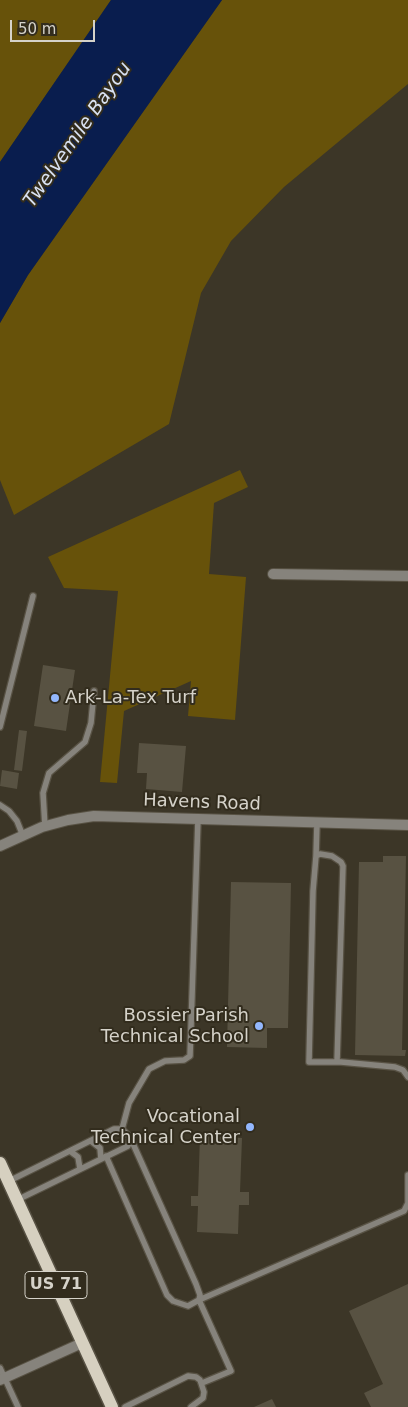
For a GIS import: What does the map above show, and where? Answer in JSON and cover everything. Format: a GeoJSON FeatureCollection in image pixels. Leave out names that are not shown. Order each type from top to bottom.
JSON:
{"type":"FeatureCollection","features":[{"type":"Feature","properties":{"kind":"main road","name":"US 71"},"geometry":{"type":"LineString","coordinates":[[0,1164],[112,1407]]}},
{"type":"Feature","properties":{"kind":"street"},"geometry":{"type":"LineString","coordinates":[[273,574],[408,576]]}},
{"type":"Feature","properties":{"kind":"street","name":"Havens Road"},"geometry":{"type":"LineString","coordinates":[[0,846],[45,827],[68,820],[94,816],[408,825]]}},
{"type":"Feature","properties":{"kind":"street"},"geometry":{"type":"LineString","coordinates":[[2,1379],[82,1343]]}},
{"type":"Feature","properties":{"kind":"lane"},"geometry":{"type":"LineString","coordinates":[[0,727],[33,596]]}},
{"type":"Feature","properties":{"kind":"lane"},"geometry":{"type":"LineString","coordinates":[[45,827],[43,794],[49,773],[85,742],[91,723],[94,691]]}},
{"type":"Feature","properties":{"kind":"lane"},"geometry":{"type":"LineString","coordinates":[[0,805],[9,811],[17,821],[23,836]]}},
{"type":"Feature","properties":{"kind":"lane"},"geometry":{"type":"LineString","coordinates":[[0,811],[9,811]]}},
{"type":"Feature","properties":{"kind":"lane"},"geometry":{"type":"LineString","coordinates":[[122,1129],[130,1103],[148,1069],[165,1061],[184,1060],[190,1056],[198,819]]}},
{"type":"Feature","properties":{"kind":"lane"},"geometry":{"type":"LineString","coordinates":[[317,822],[308,1062],[338,1062],[395,1067],[403,1070],[408,1077]]}},
{"type":"Feature","properties":{"kind":"lane"},"geometry":{"type":"LineString","coordinates":[[316,856],[325,854],[332,856],[341,862],[343,866],[338,1062]]}},
{"type":"Feature","properties":{"kind":"lane"},"geometry":{"type":"LineString","coordinates":[[122,1129],[130,1137],[196,1284],[200,1294],[199,1300],[231,1371],[202,1383]]}},
{"type":"Feature","properties":{"kind":"lane"},"geometry":{"type":"LineString","coordinates":[[8,1181],[114,1130],[122,1129]]}},
{"type":"Feature","properties":{"kind":"lane"},"geometry":{"type":"LineString","coordinates":[[17,1200],[128,1146],[130,1137]]}},
{"type":"Feature","properties":{"kind":"lane"},"geometry":{"type":"LineString","coordinates":[[91,1141],[100,1148],[167,1294],[173,1301],[188,1306],[406,1213],[408,1176]]}},
{"type":"Feature","properties":{"kind":"lane"},"geometry":{"type":"LineString","coordinates":[[70,1151],[78,1157],[80,1169]]}},
{"type":"Feature","properties":{"kind":"lane"},"geometry":{"type":"LineString","coordinates":[[0,1368],[2,1379],[18,1407]]}},
{"type":"Feature","properties":{"kind":"lane"},"geometry":{"type":"LineString","coordinates":[[125,1407],[188,1376],[196,1377],[202,1383],[204,1392],[203,1398],[191,1407]]}},
{"type":"Feature","properties":{"kind":"shaded area"},"geometry":{"type":"Polygon","coordinates":[[[0,0],[111,0],[0,162],[0,0]]]}},
{"type":"Feature","properties":{"kind":"shaded area"},"geometry":{"type":"Polygon","coordinates":[[[222,0],[408,0],[408,84],[284,187],[231,241],[201,293],[169,424],[14,515],[0,480],[0,323],[28,275],[222,0]]]}},
{"type":"Feature","properties":{"kind":"shaded area"},"geometry":{"type":"Polygon","coordinates":[[[240,470],[248,487],[214,503],[209,574],[246,577],[235,720],[188,716],[191,681],[124,711],[117,783],[100,782],[118,591],[64,588],[48,557],[240,470]]]}},
{"type":"Feature","properties":{"kind":"water","name":"Twelvemile Bayou"},"geometry":{"type":"Polygon","coordinates":[[[111,0],[222,0],[28,275],[0,323],[0,162],[111,0]]]}},
{"type":"Feature","properties":{"kind":"building","name":"Ark-La-Tex Turf"},"geometry":{"type":"Polygon","coordinates":[[[43,665],[75,670],[66,731],[34,726],[43,665]]]}},
{"type":"Feature","properties":{"kind":"building"},"geometry":{"type":"Polygon","coordinates":[[[19,730],[27,731],[22,771],[14,770],[19,730]]]}},
{"type":"Feature","properties":{"kind":"building"},"geometry":{"type":"Polygon","coordinates":[[[139,743],[186,746],[182,792],[146,789],[147,773],[137,773],[139,743]]]}},
{"type":"Feature","properties":{"kind":"building"},"geometry":{"type":"Polygon","coordinates":[[[2,770],[19,773],[17,789],[0,786],[2,770]]]}},
{"type":"Feature","properties":{"kind":"building"},"geometry":{"type":"Polygon","coordinates":[[[383,856],[406,856],[402,1050],[406,1050],[405,1056],[355,1055],[359,862],[383,862],[383,856]]]}},
{"type":"Feature","properties":{"kind":"building"},"geometry":{"type":"Polygon","coordinates":[[[231,882],[291,883],[288,1028],[267,1028],[267,1048],[227,1047],[231,882]]]}},
{"type":"Feature","properties":{"kind":"building"},"geometry":{"type":"Polygon","coordinates":[[[200,1136],[242,1138],[240,1192],[249,1192],[249,1205],[239,1205],[238,1234],[197,1232],[198,1206],[191,1206],[191,1196],[198,1196],[200,1136]]]}},
{"type":"Feature","properties":{"kind":"building"},"geometry":{"type":"Polygon","coordinates":[[[408,1284],[408,1407],[371,1407],[364,1393],[383,1384],[349,1311],[408,1284]]]}},
{"type":"Feature","properties":{"kind":"building"},"geometry":{"type":"Polygon","coordinates":[[[272,1399],[276,1407],[254,1407],[272,1399]]]}},
{"type":"Feature","properties":{"kind":"place","name":"Ark-La-Tex Turf"},"geometry":{"type":"Point","coordinates":[55,698]}},
{"type":"Feature","properties":{"kind":"place","name":"Bossier Parish Technical School"},"geometry":{"type":"Point","coordinates":[259,1026]}},
{"type":"Feature","properties":{"kind":"place","name":"Vocational Technical Center"},"geometry":{"type":"Point","coordinates":[250,1127]}}]}
